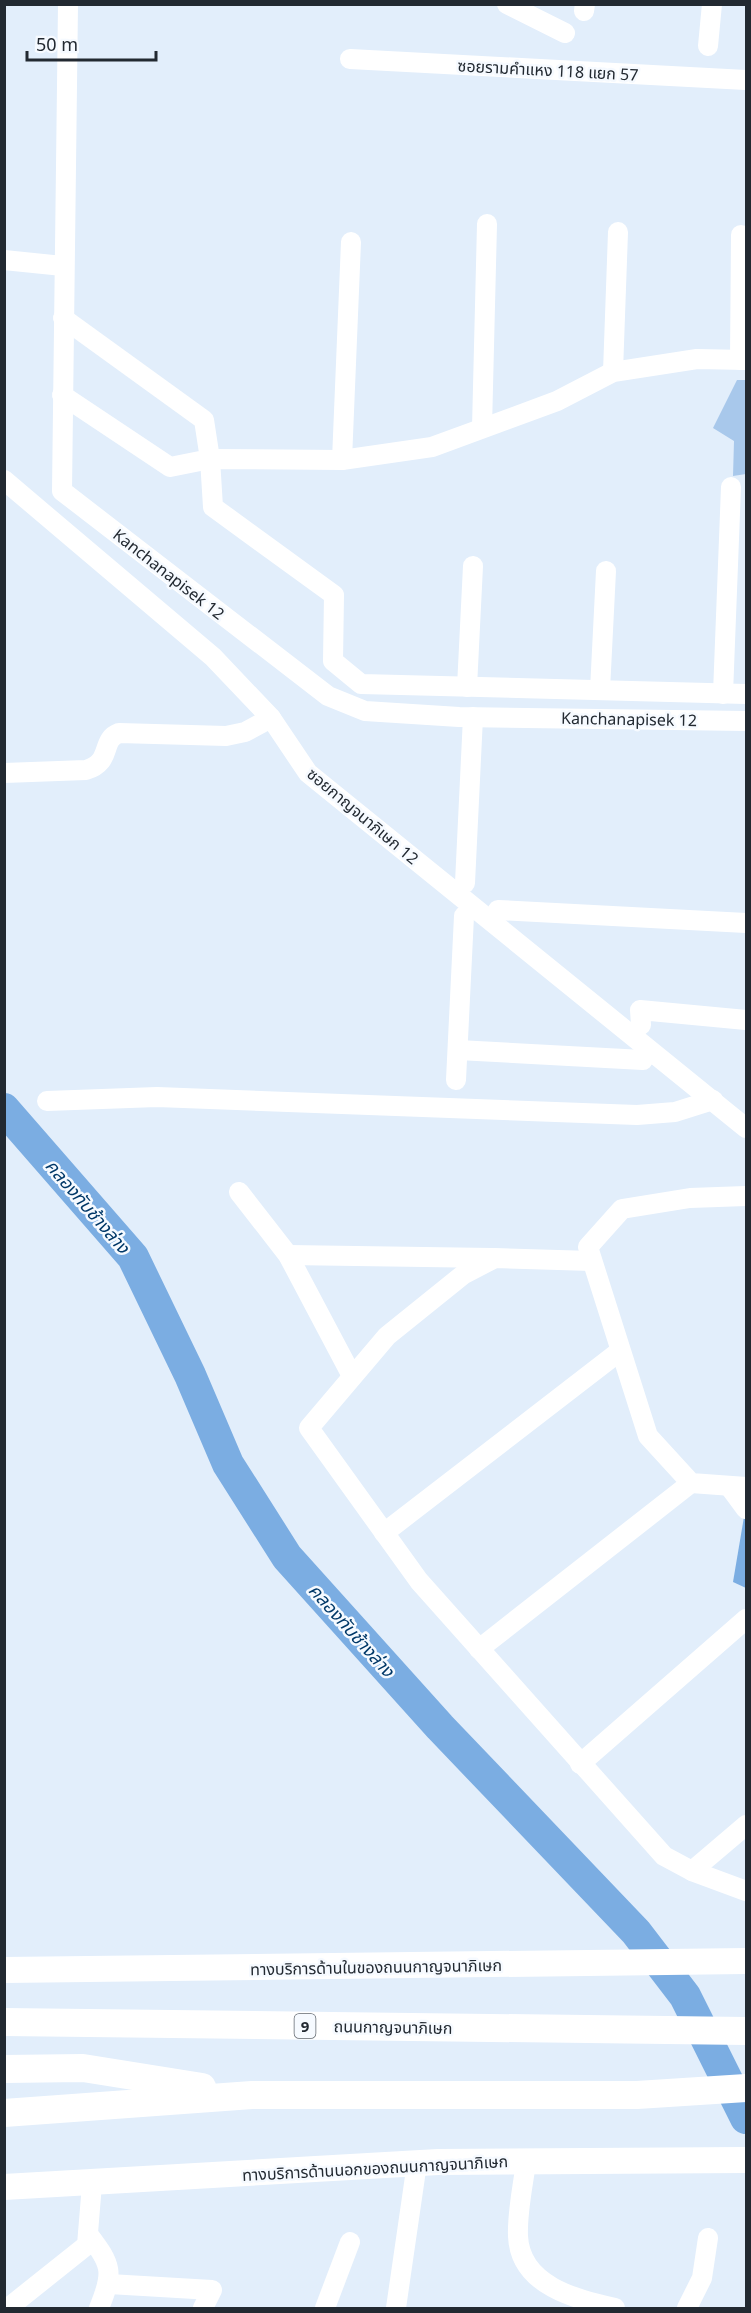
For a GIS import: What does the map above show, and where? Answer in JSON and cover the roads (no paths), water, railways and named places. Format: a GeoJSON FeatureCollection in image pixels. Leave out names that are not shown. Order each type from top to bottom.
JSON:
{"type":"FeatureCollection","features":[{"type":"Feature","properties":{"kind":"highway","name":"ถนนกาญจนาภิเษก"},"geometry":{"type":"LineString","coordinates":[[4,2022],[747,2031]]}},
{"type":"Feature","properties":{"kind":"highway"},"geometry":{"type":"LineString","coordinates":[[4,2069],[83,2068],[252,2095]]}},
{"type":"Feature","properties":{"kind":"highway"},"geometry":{"type":"LineString","coordinates":[[4,2113],[252,2095],[637,2095],[747,2088]]}},
{"type":"Feature","properties":{"kind":"main road","name":"ทางบริการด้านในของถนนกาญจนาภิเษก"},"geometry":{"type":"LineString","coordinates":[[4,1970],[741,1961]]}},
{"type":"Feature","properties":{"kind":"main road","name":"ทางบริการด้านนอกของถนนกาญจนาภิเษก"},"geometry":{"type":"LineString","coordinates":[[4,2187],[92,2184],[417,2163],[747,2160]]}},
{"type":"Feature","properties":{"kind":"street","name":"Kanchanapisek 12"},"geometry":{"type":"LineString","coordinates":[[68,4],[62,491],[328,696],[365,711],[473,717],[747,721]]}},
{"type":"Feature","properties":{"kind":"street"},"geometry":{"type":"LineString","coordinates":[[507,4],[565,33]]}},
{"type":"Feature","properties":{"kind":"street"},"geometry":{"type":"LineString","coordinates":[[708,46],[712,4]]}},
{"type":"Feature","properties":{"kind":"street","name":"ซอยรามคำแหง 118 แยก 57"},"geometry":{"type":"LineString","coordinates":[[350,59],[747,80]]}},
{"type":"Feature","properties":{"kind":"street"},"geometry":{"type":"LineString","coordinates":[[482,428],[487,224]]}},
{"type":"Feature","properties":{"kind":"street"},"geometry":{"type":"LineString","coordinates":[[613,372],[618,232]]}},
{"type":"Feature","properties":{"kind":"street"},"geometry":{"type":"LineString","coordinates":[[62,395],[170,467],[210,459],[342,460],[432,447],[557,401],[613,372],[697,359],[743,360],[741,235]]}},
{"type":"Feature","properties":{"kind":"street"},"geometry":{"type":"LineString","coordinates":[[342,460],[351,242]]}},
{"type":"Feature","properties":{"kind":"street"},"geometry":{"type":"LineString","coordinates":[[4,260],[63,266]]}},
{"type":"Feature","properties":{"kind":"street"},"geometry":{"type":"LineString","coordinates":[[63,318],[204,420],[210,459],[213,507],[334,595],[333,661],[361,684],[747,694]]}},
{"type":"Feature","properties":{"kind":"street","name":"ซอยกาญจนาภิเษก 12"},"geometry":{"type":"LineString","coordinates":[[4,480],[213,657],[271,718],[308,773],[747,1128]]}},
{"type":"Feature","properties":{"kind":"street"},"geometry":{"type":"LineString","coordinates":[[723,694],[731,487]]}},
{"type":"Feature","properties":{"kind":"street"},"geometry":{"type":"LineString","coordinates":[[467,687],[472,566]]}},
{"type":"Feature","properties":{"kind":"street"},"geometry":{"type":"LineString","coordinates":[[600,690],[606,571]]}},
{"type":"Feature","properties":{"kind":"street"},"geometry":{"type":"LineString","coordinates":[[465,883],[473,717]]}},
{"type":"Feature","properties":{"kind":"street"},"geometry":{"type":"LineString","coordinates":[[4,772],[86,770],[98,766],[105,757],[109,741],[119,733],[226,736],[245,732],[271,718]]}},
{"type":"Feature","properties":{"kind":"street"},"geometry":{"type":"LineString","coordinates":[[498,910],[747,923]]}},
{"type":"Feature","properties":{"kind":"street"},"geometry":{"type":"LineString","coordinates":[[456,1080],[465,911]]}},
{"type":"Feature","properties":{"kind":"street"},"geometry":{"type":"LineString","coordinates":[[641,1025],[640,1010],[747,1020]]}},
{"type":"Feature","properties":{"kind":"street"},"geometry":{"type":"LineString","coordinates":[[458,1050],[643,1060]]}},
{"type":"Feature","properties":{"kind":"street"},"geometry":{"type":"LineString","coordinates":[[47,1101],[157,1097],[637,1115],[675,1112],[713,1100]]}},
{"type":"Feature","properties":{"kind":"street"},"geometry":{"type":"LineString","coordinates":[[239,1192],[288,1255],[352,1376]]}},
{"type":"Feature","properties":{"kind":"street"},"geometry":{"type":"LineString","coordinates":[[691,1483],[648,1436],[588,1247],[622,1209],[690,1198],[747,1196]]}},
{"type":"Feature","properties":{"kind":"street"},"geometry":{"type":"LineString","coordinates":[[288,1255],[592,1261]]}},
{"type":"Feature","properties":{"kind":"street"},"geometry":{"type":"LineString","coordinates":[[495,1258],[464,1274],[387,1336],[309,1428],[419,1581],[664,1856],[692,1871],[747,1891]]}},
{"type":"Feature","properties":{"kind":"street"},"geometry":{"type":"LineString","coordinates":[[384,1533],[620,1351]]}},
{"type":"Feature","properties":{"kind":"street"},"geometry":{"type":"LineString","coordinates":[[479,1649],[691,1483],[738,1486],[747,1509]]}},
{"type":"Feature","properties":{"kind":"street"},"geometry":{"type":"LineString","coordinates":[[580,1764],[747,1619]]}},
{"type":"Feature","properties":{"kind":"street"},"geometry":{"type":"LineString","coordinates":[[692,1871],[747,1825]]}},
{"type":"Feature","properties":{"kind":"street"},"geometry":{"type":"LineString","coordinates":[[526,2162],[518,2236],[523,2261],[541,2281],[580,2300],[615,2308]]}},
{"type":"Feature","properties":{"kind":"street"},"geometry":{"type":"LineString","coordinates":[[396,2308],[417,2163]]}},
{"type":"Feature","properties":{"kind":"street"},"geometry":{"type":"LineString","coordinates":[[8,2308],[87,2245],[92,2184]]}},
{"type":"Feature","properties":{"kind":"street"},"geometry":{"type":"LineString","coordinates":[[88,2234],[106,2258],[109,2284],[99,2308]]}},
{"type":"Feature","properties":{"kind":"street"},"geometry":{"type":"LineString","coordinates":[[687,2308],[702,2278],[708,2238]]}},
{"type":"Feature","properties":{"kind":"street"},"geometry":{"type":"LineString","coordinates":[[325,2308],[350,2242]]}},
{"type":"Feature","properties":{"kind":"street"},"geometry":{"type":"LineString","coordinates":[[109,2284],[212,2290],[203,2308]]}},
{"type":"Feature","properties":{"kind":"waterway","name":"คลองทับช้างล่าง"},"geometry":{"type":"LineString","coordinates":[[4,1109],[133,1257],[190,1375],[228,1464],[287,1557],[440,1727],[636,1932],[685,1996],[746,2118]]}}]}
